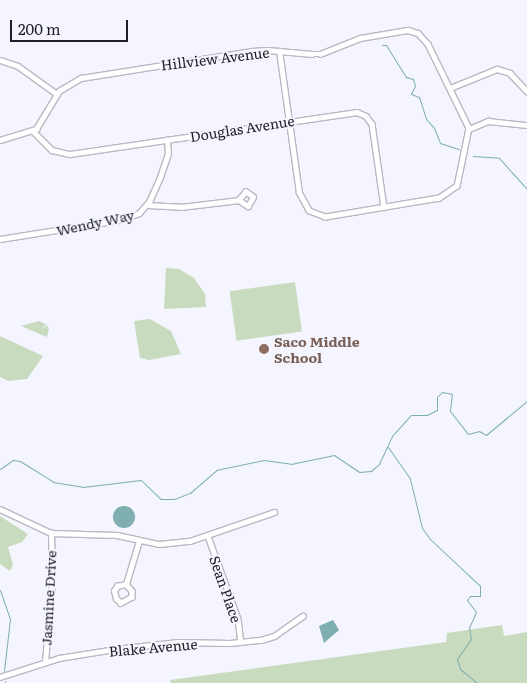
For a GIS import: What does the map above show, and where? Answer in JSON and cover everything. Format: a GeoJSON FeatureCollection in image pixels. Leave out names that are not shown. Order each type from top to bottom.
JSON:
{"type":"FeatureCollection","features":[{"type":"Feature","properties":{"kind":"street","name":"Hillview Avenue"},"geometry":{"type":"LineString","coordinates":[[32,131],[47,115],[57,94],[71,82],[85,77],[252,51],[323,54],[360,38],[412,31],[426,40],[469,129]]}},
{"type":"Feature","properties":{"kind":"street"},"geometry":{"type":"LineString","coordinates":[[279,51],[299,193],[308,211],[325,217],[439,198],[452,192],[459,181],[469,129],[488,121],[527,125]]}},
{"type":"Feature","properties":{"kind":"street"},"geometry":{"type":"LineString","coordinates":[[0,60],[18,66],[57,94]]}},
{"type":"Feature","properties":{"kind":"street"},"geometry":{"type":"LineString","coordinates":[[450,88],[497,69],[510,73],[527,91]]}},
{"type":"Feature","properties":{"kind":"street","name":"Douglas Avenue"},"geometry":{"type":"LineString","coordinates":[[32,131],[49,148],[63,154],[351,112],[366,116],[372,126],[384,207]]}},
{"type":"Feature","properties":{"kind":"street"},"geometry":{"type":"LineString","coordinates":[[0,140],[32,131]]}},
{"type":"Feature","properties":{"kind":"street","name":"Wendy Way"},"geometry":{"type":"LineString","coordinates":[[0,239],[126,218],[139,213],[147,205],[167,158],[167,140]]}},
{"type":"Feature","properties":{"kind":"street"},"geometry":{"type":"LineString","coordinates":[[147,205],[181,207],[239,200]]}},
{"type":"Feature","properties":{"kind":"street"},"geometry":{"type":"LineString","coordinates":[[0,509],[51,533],[117,535],[139,541],[173,544],[208,536],[274,512]]}},
{"type":"Feature","properties":{"kind":"street","name":"Jasmine Drive"},"geometry":{"type":"LineString","coordinates":[[45,662],[52,583],[51,533]]}},
{"type":"Feature","properties":{"kind":"street","name":"Sean Place"},"geometry":{"type":"LineString","coordinates":[[208,536],[238,619],[241,642]]}},
{"type":"Feature","properties":{"kind":"street"},"geometry":{"type":"LineString","coordinates":[[126,584],[139,541]]}},
{"type":"Feature","properties":{"kind":"street"},"geometry":{"type":"LineString","coordinates":[[120,584],[126,584],[132,591],[132,597],[121,603],[116,599],[114,591],[120,584]]}},
{"type":"Feature","properties":{"kind":"street","name":"Blake Avenue"},"geometry":{"type":"LineString","coordinates":[[0,677],[45,662],[75,655],[154,644],[241,642],[274,636],[302,616]]}},
{"type":"Feature","properties":{"kind":"green space"},"geometry":{"type":"Polygon","coordinates":[[[166,268],[179,269],[194,278],[205,294],[206,307],[164,309],[166,268]]]}},
{"type":"Feature","properties":{"kind":"green space"},"geometry":{"type":"Polygon","coordinates":[[[295,282],[302,332],[237,341],[230,291],[295,282]]]}},
{"type":"Feature","properties":{"kind":"green space"},"geometry":{"type":"Polygon","coordinates":[[[150,319],[171,331],[181,354],[149,360],[140,358],[134,321],[150,319]]]}},
{"type":"Feature","properties":{"kind":"green space"},"geometry":{"type":"Polygon","coordinates":[[[39,321],[46,324],[41,330],[47,325],[49,328],[47,337],[21,326],[39,321]]]}},
{"type":"Feature","properties":{"kind":"green space"},"geometry":{"type":"Polygon","coordinates":[[[0,336],[43,356],[27,379],[8,381],[0,377],[0,336]]]}},
{"type":"Feature","properties":{"kind":"green space"},"geometry":{"type":"Polygon","coordinates":[[[0,516],[28,534],[22,542],[8,547],[13,565],[10,571],[0,564],[0,516]]]}},
{"type":"Feature","properties":{"kind":"green space"},"geometry":{"type":"Polygon","coordinates":[[[502,625],[504,636],[527,632],[527,683],[171,683],[170,680],[446,642],[447,633],[502,625]]]}},
{"type":"Feature","properties":{"kind":"water"},"geometry":{"type":"Polygon","coordinates":[[[120,506],[128,506],[135,513],[135,521],[128,528],[120,528],[113,521],[113,513],[120,506]]]}},
{"type":"Feature","properties":{"kind":"water"},"geometry":{"type":"Polygon","coordinates":[[[333,620],[339,630],[324,643],[319,626],[333,620]]]}},
{"type":"Feature","properties":{"kind":"waterway"},"geometry":{"type":"LineString","coordinates":[[382,45],[386,45],[406,77],[413,79],[415,86],[411,94],[419,97],[426,119],[434,128],[440,143],[459,149]]}},
{"type":"Feature","properties":{"kind":"waterway"},"geometry":{"type":"LineString","coordinates":[[473,156],[499,158],[527,189]]}},
{"type":"Feature","properties":{"kind":"waterway"},"geometry":{"type":"LineString","coordinates":[[0,469],[13,460],[20,461],[53,482],[83,487],[141,480],[161,499],[174,499],[190,493],[216,470],[264,460],[291,464],[334,455],[359,472],[371,471],[379,464],[392,436],[411,415],[427,415],[437,410],[437,397],[442,392],[452,394],[450,411],[468,434],[479,431],[486,435],[527,401]]}},
{"type":"Feature","properties":{"kind":"waterway"},"geometry":{"type":"LineString","coordinates":[[388,447],[410,479],[422,528],[430,539],[480,586],[480,596],[470,596],[467,600],[476,612],[469,628],[471,639],[457,659],[460,669],[477,683]]}},
{"type":"Feature","properties":{"kind":"waterway"},"geometry":{"type":"LineString","coordinates":[[0,590],[10,619],[4,671]]}},
{"type":"Feature","properties":{"kind":"place","name":"Saco Middle School"},"geometry":{"type":"Point","coordinates":[264,349]}}]}
